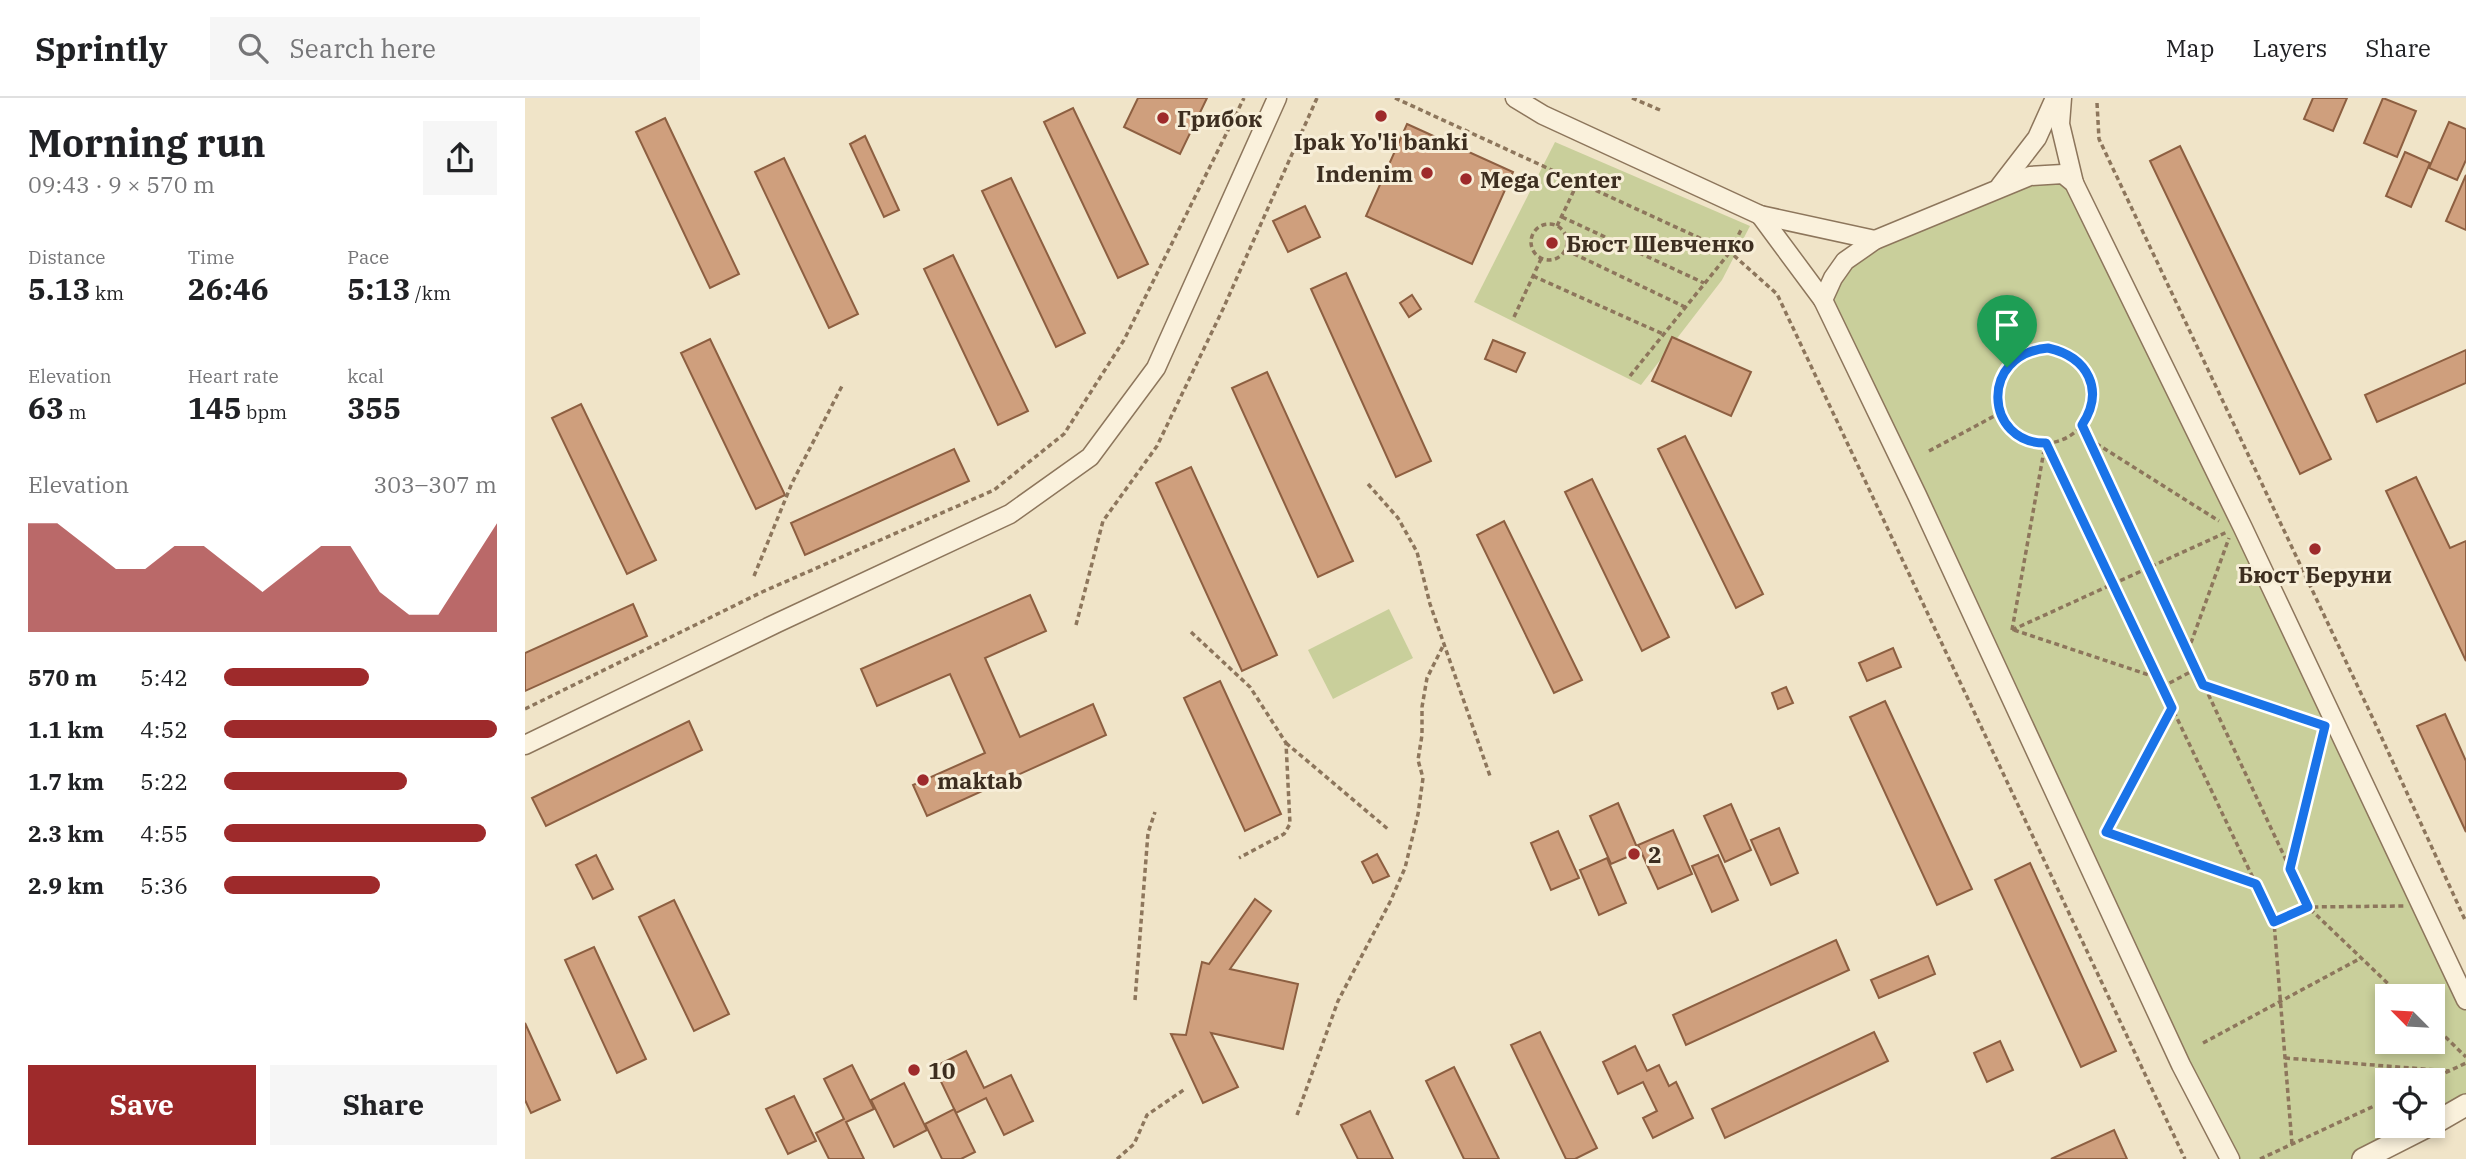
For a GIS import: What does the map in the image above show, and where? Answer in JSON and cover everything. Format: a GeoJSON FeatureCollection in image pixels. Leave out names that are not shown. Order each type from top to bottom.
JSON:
{"type":"FeatureCollection","features":[{"type":"Feature","properties":{"kind":"street"},"geometry":{"type":"LineString","coordinates":[[525,745],[1010,514],[1090,457],[1156,368],[1277,98]]}},
{"type":"Feature","properties":{"kind":"street"},"geometry":{"type":"LineString","coordinates":[[1515,98],[1543,115],[1760,215],[1875,240]]}},
{"type":"Feature","properties":{"kind":"street"},"geometry":{"type":"LineString","coordinates":[[1999,188],[2037,138],[2055,98]]}},
{"type":"Feature","properties":{"kind":"street"},"geometry":{"type":"LineString","coordinates":[[2062,98],[2060,124],[2074,183],[2243,528],[2466,1000]]}},
{"type":"Feature","properties":{"kind":"street"},"geometry":{"type":"LineString","coordinates":[[1823,300],[1845,261],[1875,240],[2030,176],[2063,174],[2074,183]]}},
{"type":"Feature","properties":{"kind":"street"},"geometry":{"type":"LineString","coordinates":[[1760,215],[1823,300],[1917,495],[2181,1065],[2230,1159]]}},
{"type":"Feature","properties":{"kind":"street"},"geometry":{"type":"LineString","coordinates":[[2445,1117],[2466,1105]]}},
{"type":"Feature","properties":{"kind":"street"},"geometry":{"type":"LineString","coordinates":[[2363,1159],[2403,1151],[2417,1138]]}},
{"type":"Feature","properties":{"kind":"path"},"geometry":{"type":"LineString","coordinates":[[525,709],[762,592],[994,490],[1064,434],[1124,340],[1244,98]]}},
{"type":"Feature","properties":{"kind":"path"},"geometry":{"type":"LineString","coordinates":[[1076,625],[1103,521],[1157,446],[1223,309],[1317,98]]}},
{"type":"Feature","properties":{"kind":"path"},"geometry":{"type":"LineString","coordinates":[[1395,98],[1730,252],[1777,293],[2185,1159]]}},
{"type":"Feature","properties":{"kind":"path"},"geometry":{"type":"LineString","coordinates":[[1632,98],[1660,110]]}},
{"type":"Feature","properties":{"kind":"path"},"geometry":{"type":"LineString","coordinates":[[2097,103],[2099,139],[2466,922]]}},
{"type":"Feature","properties":{"kind":"path"},"geometry":{"type":"LineString","coordinates":[[1557,226],[1578,182]]}},
{"type":"Feature","properties":{"kind":"path"},"geometry":{"type":"LineString","coordinates":[[1562,216],[1704,283]]}},
{"type":"Feature","properties":{"kind":"path"},"geometry":{"type":"LineString","coordinates":[[1542,225],[1557,226],[1567,237],[1566,250],[1553,261],[1541,259],[1536,256],[1531,245],[1533,234],[1542,225]]}},
{"type":"Feature","properties":{"kind":"path"},"geometry":{"type":"LineString","coordinates":[[1630,376],[1730,252],[1741,230]]}},
{"type":"Feature","properties":{"kind":"path"},"geometry":{"type":"LineString","coordinates":[[1566,250],[1685,307]]}},
{"type":"Feature","properties":{"kind":"path"},"geometry":{"type":"LineString","coordinates":[[1514,317],[1541,259]]}},
{"type":"Feature","properties":{"kind":"path"},"geometry":{"type":"LineString","coordinates":[[1533,276],[1663,334]]}},
{"type":"Feature","properties":{"kind":"path"},"geometry":{"type":"LineString","coordinates":[[2048,348],[2070,355],[2086,371],[2091,385],[2092,401],[2082,425],[2068,438],[2046,443],[2036,443],[2021,437],[2009,427],[2000,413],[1997,397],[2000,381],[2007,367],[2019,356],[2033,349],[2048,348]]}},
{"type":"Feature","properties":{"kind":"path"},"geometry":{"type":"LineString","coordinates":[[754,576],[792,483],[843,384]]}},
{"type":"Feature","properties":{"kind":"path"},"geometry":{"type":"LineString","coordinates":[[1929,450],[2000,413]]}},
{"type":"Feature","properties":{"kind":"path"},"geometry":{"type":"LineString","coordinates":[[2082,425],[2308,907],[2388,984]]}},
{"type":"Feature","properties":{"kind":"path"},"geometry":{"type":"LineString","coordinates":[[2088,438],[2232,530]]}},
{"type":"Feature","properties":{"kind":"path"},"geometry":{"type":"LineString","coordinates":[[2046,443],[2274,922],[2292,1144]]}},
{"type":"Feature","properties":{"kind":"path"},"geometry":{"type":"LineString","coordinates":[[2012,630],[2046,443]]}},
{"type":"Feature","properties":{"kind":"path"},"geometry":{"type":"LineString","coordinates":[[1368,484],[1398,518],[1417,552],[1430,604],[1490,776]]}},
{"type":"Feature","properties":{"kind":"path"},"geometry":{"type":"LineString","coordinates":[[2012,630],[2232,530]]}},
{"type":"Feature","properties":{"kind":"path"},"geometry":{"type":"LineString","coordinates":[[2188,651],[2232,530]]}},
{"type":"Feature","properties":{"kind":"path"},"geometry":{"type":"LineString","coordinates":[[2012,630],[2158,678]]}},
{"type":"Feature","properties":{"kind":"path"},"geometry":{"type":"LineString","coordinates":[[1191,632],[1250,687],[1286,743],[1389,830]]}},
{"type":"Feature","properties":{"kind":"path"},"geometry":{"type":"LineString","coordinates":[[1297,1115],[1338,1001],[1405,868],[1418,814],[1423,778],[1418,760],[1427,678],[1444,644]]}},
{"type":"Feature","properties":{"kind":"path"},"geometry":{"type":"LineString","coordinates":[[2162,687],[2196,669]]}},
{"type":"Feature","properties":{"kind":"path"},"geometry":{"type":"LineString","coordinates":[[2203,685],[2325,726]]}},
{"type":"Feature","properties":{"kind":"path"},"geometry":{"type":"LineString","coordinates":[[2172,708],[2106,832],[2256,884]]}},
{"type":"Feature","properties":{"kind":"path"},"geometry":{"type":"LineString","coordinates":[[2290,869],[2322,739]]}},
{"type":"Feature","properties":{"kind":"path"},"geometry":{"type":"LineString","coordinates":[[1239,858],[1284,834],[1290,824],[1286,743]]}},
{"type":"Feature","properties":{"kind":"path"},"geometry":{"type":"LineString","coordinates":[[1135,1000],[1148,832],[1155,812]]}},
{"type":"Feature","properties":{"kind":"path"},"geometry":{"type":"LineString","coordinates":[[2274,922],[2308,907],[2410,906]]}},
{"type":"Feature","properties":{"kind":"path"},"geometry":{"type":"LineString","coordinates":[[2203,1043],[2361,958]]}},
{"type":"Feature","properties":{"kind":"path"},"geometry":{"type":"LineString","coordinates":[[2445,1037],[2466,1057]]}},
{"type":"Feature","properties":{"kind":"path"},"geometry":{"type":"LineString","coordinates":[[2285,1058],[2449,1071]]}},
{"type":"Feature","properties":{"kind":"path"},"geometry":{"type":"LineString","coordinates":[[2445,1073],[2466,1063]]}},
{"type":"Feature","properties":{"kind":"path"},"geometry":{"type":"LineString","coordinates":[[1117,1159],[1134,1144],[1147,1115],[1185,1090]]}},
{"type":"Feature","properties":{"kind":"path"},"geometry":{"type":"LineString","coordinates":[[2260,1159],[2375,1106]]}},
{"type":"Feature","properties":{"kind":"green space"},"geometry":{"type":"Polygon","coordinates":[[[1555,142],[1750,226],[1722,280],[1641,385],[1474,302],[1555,142]]]}},
{"type":"Feature","properties":{"kind":"green space"},"geometry":{"type":"Polygon","coordinates":[[[2063,174],[2466,1000],[2466,1105],[2445,1117],[2445,1068],[2375,1068],[2375,1138],[2404,1138],[2363,1159],[2230,1159],[1823,300],[1845,261],[1999,188],[2063,174]]]}},
{"type":"Feature","properties":{"kind":"green space"},"geometry":{"type":"Polygon","coordinates":[[[1389,609],[1413,658],[1333,699],[1308,650],[1389,609]]]}},
{"type":"Feature","properties":{"kind":"building","name":"Грибок"},"geometry":{"type":"Polygon","coordinates":[[[1138,98],[1207,98],[1180,154],[1124,127],[1138,98]]]}},
{"type":"Feature","properties":{"kind":"building"},"geometry":{"type":"Polygon","coordinates":[[[2313,98],[2347,98],[2333,131],[2304,119],[2313,98]]]}},
{"type":"Feature","properties":{"kind":"building"},"geometry":{"type":"Polygon","coordinates":[[[2383,98],[2416,111],[2397,157],[2364,143],[2383,98]]]}},
{"type":"Feature","properties":{"kind":"building"},"geometry":{"type":"Polygon","coordinates":[[[1073,108],[1148,264],[1118,278],[1044,122],[1073,108]]]}},
{"type":"Feature","properties":{"kind":"building"},"geometry":{"type":"Polygon","coordinates":[[[665,118],[739,274],[710,288],[636,132],[665,118]]]}},
{"type":"Feature","properties":{"kind":"building"},"geometry":{"type":"Polygon","coordinates":[[[2449,122],[2466,129],[2466,160],[2457,180],[2429,168],[2449,122]]]}},
{"type":"Feature","properties":{"kind":"building"},"geometry":{"type":"Polygon","coordinates":[[[1407,124],[1513,172],[1472,264],[1366,216],[1407,124]]]}},
{"type":"Feature","properties":{"kind":"building"},"geometry":{"type":"Polygon","coordinates":[[[865,136],[899,210],[884,217],[850,144],[865,136]]]}},
{"type":"Feature","properties":{"kind":"building"},"geometry":{"type":"Polygon","coordinates":[[[2180,146],[2331,459],[2300,474],[2150,161],[2180,146]]]}},
{"type":"Feature","properties":{"kind":"building"},"geometry":{"type":"Polygon","coordinates":[[[2405,152],[2430,163],[2411,207],[2386,196],[2405,152]]]}},
{"type":"Feature","properties":{"kind":"building"},"geometry":{"type":"Polygon","coordinates":[[[784,158],[858,314],[829,328],[755,172],[784,158]]]}},
{"type":"Feature","properties":{"kind":"building"},"geometry":{"type":"Polygon","coordinates":[[[2466,175],[2466,230],[2446,221],[2466,175]]]}},
{"type":"Feature","properties":{"kind":"building"},"geometry":{"type":"Polygon","coordinates":[[[1011,178],[1085,333],[1056,347],[982,191],[1011,178]]]}},
{"type":"Feature","properties":{"kind":"building"},"geometry":{"type":"Polygon","coordinates":[[[1305,206],[1320,237],[1288,252],[1273,221],[1305,206]]]}},
{"type":"Feature","properties":{"kind":"building"},"geometry":{"type":"Polygon","coordinates":[[[953,255],[1028,411],[998,425],[924,269],[953,255]]]}},
{"type":"Feature","properties":{"kind":"building"},"geometry":{"type":"Polygon","coordinates":[[[1346,273],[1431,461],[1396,477],[1311,289],[1346,273]]]}},
{"type":"Feature","properties":{"kind":"building"},"geometry":{"type":"Polygon","coordinates":[[[1412,295],[1421,309],[1409,317],[1400,303],[1412,295]]]}},
{"type":"Feature","properties":{"kind":"building"},"geometry":{"type":"Polygon","coordinates":[[[1672,337],[1751,372],[1731,416],[1652,381],[1672,337]]]}},
{"type":"Feature","properties":{"kind":"building"},"geometry":{"type":"Polygon","coordinates":[[[710,339],[785,495],[756,509],[681,353],[710,339]]]}},
{"type":"Feature","properties":{"kind":"building"},"geometry":{"type":"Polygon","coordinates":[[[1493,340],[1525,353],[1516,372],[1485,359],[1493,340]]]}},
{"type":"Feature","properties":{"kind":"building"},"geometry":{"type":"Polygon","coordinates":[[[2466,350],[2466,383],[2377,422],[2365,395],[2466,350]]]}},
{"type":"Feature","properties":{"kind":"building"},"geometry":{"type":"Polygon","coordinates":[[[1267,372],[1353,561],[1318,577],[1232,388],[1267,372]]]}},
{"type":"Feature","properties":{"kind":"building"},"geometry":{"type":"Polygon","coordinates":[[[581,404],[656,560],[627,574],[552,418],[581,404]]]}},
{"type":"Feature","properties":{"kind":"building"},"geometry":{"type":"Polygon","coordinates":[[[1685,436],[1763,594],[1736,608],[1658,449],[1685,436]]]}},
{"type":"Feature","properties":{"kind":"building"},"geometry":{"type":"Polygon","coordinates":[[[954,449],[969,481],[805,555],[791,523],[954,449]]]}},
{"type":"Feature","properties":{"kind":"building"},"geometry":{"type":"Polygon","coordinates":[[[1191,467],[1277,655],[1242,671],[1156,483],[1191,467]]]}},
{"type":"Feature","properties":{"kind":"building"},"geometry":{"type":"Polygon","coordinates":[[[2416,477],[2450,548],[2466,541],[2466,661],[2386,491],[2416,477]]]}},
{"type":"Feature","properties":{"kind":"building"},"geometry":{"type":"Polygon","coordinates":[[[1592,479],[1669,637],[1642,651],[1565,492],[1592,479]]]}},
{"type":"Feature","properties":{"kind":"building"},"geometry":{"type":"Polygon","coordinates":[[[1504,521],[1582,680],[1554,693],[1477,535],[1504,521]]]}},
{"type":"Feature","properties":{"kind":"building"},"geometry":{"type":"Polygon","coordinates":[[[1030,595],[1046,631],[985,658],[1020,737],[1093,704],[1106,735],[927,816],[913,785],[985,753],[950,674],[877,706],[861,669],[1030,595]]]}},
{"type":"Feature","properties":{"kind":"building"},"geometry":{"type":"Polygon","coordinates":[[[633,604],[647,636],[525,691],[525,653],[633,604]]]}},
{"type":"Feature","properties":{"kind":"building"},"geometry":{"type":"Polygon","coordinates":[[[1893,648],[1901,667],[1867,681],[1859,663],[1893,648]]]}},
{"type":"Feature","properties":{"kind":"building"},"geometry":{"type":"Polygon","coordinates":[[[1220,681],[1281,814],[1245,831],[1184,698],[1220,681]]]}},
{"type":"Feature","properties":{"kind":"building"},"geometry":{"type":"Polygon","coordinates":[[[1786,687],[1793,703],[1778,709],[1772,693],[1786,687]]]}},
{"type":"Feature","properties":{"kind":"building"},"geometry":{"type":"Polygon","coordinates":[[[1885,701],[1972,889],[1937,905],[1850,717],[1885,701]]]}},
{"type":"Feature","properties":{"kind":"building"},"geometry":{"type":"Polygon","coordinates":[[[2445,714],[2466,761],[2466,832],[2417,726],[2445,714]]]}},
{"type":"Feature","properties":{"kind":"building"},"geometry":{"type":"Polygon","coordinates":[[[689,721],[702,750],[546,826],[532,798],[689,721]]]}},
{"type":"Feature","properties":{"kind":"building"},"geometry":{"type":"Polygon","coordinates":[[[1618,803],[1639,852],[1611,864],[1590,816],[1618,803]]]}},
{"type":"Feature","properties":{"kind":"building"},"geometry":{"type":"Polygon","coordinates":[[[1731,804],[1751,850],[1725,862],[1704,816],[1731,804]]]}},
{"type":"Feature","properties":{"kind":"building"},"geometry":{"type":"Polygon","coordinates":[[[1779,828],[1798,873],[1771,885],[1751,840],[1779,828]]]}},
{"type":"Feature","properties":{"kind":"building"},"geometry":{"type":"Polygon","coordinates":[[[1673,830],[1692,874],[1658,889],[1638,845],[1673,830]]]}},
{"type":"Feature","properties":{"kind":"building"},"geometry":{"type":"Polygon","coordinates":[[[1558,831],[1579,878],[1551,890],[1531,843],[1558,831]]]}},
{"type":"Feature","properties":{"kind":"building"},"geometry":{"type":"Polygon","coordinates":[[[1377,854],[1389,876],[1373,883],[1362,862],[1377,854]]]}},
{"type":"Feature","properties":{"kind":"building"},"geometry":{"type":"Polygon","coordinates":[[[596,855],[613,889],[593,899],[576,865],[596,855]]]}},
{"type":"Feature","properties":{"kind":"building"},"geometry":{"type":"Polygon","coordinates":[[[1718,855],[1738,900],[1712,912],[1692,866],[1718,855]]]}},
{"type":"Feature","properties":{"kind":"building"},"geometry":{"type":"Polygon","coordinates":[[[1607,858],[1626,903],[1599,915],[1580,870],[1607,858]]]}},
{"type":"Feature","properties":{"kind":"building"},"geometry":{"type":"Polygon","coordinates":[[[2030,863],[2116,1051],[2081,1067],[1995,880],[2030,863]]]}},
{"type":"Feature","properties":{"kind":"building"},"geometry":{"type":"Polygon","coordinates":[[[1255,899],[1271,911],[1230,969],[1298,984],[1283,1049],[1211,1033],[1238,1087],[1203,1103],[1171,1034],[1186,1035],[1202,962],[1209,964],[1255,899]]]}},
{"type":"Feature","properties":{"kind":"building"},"geometry":{"type":"Polygon","coordinates":[[[674,900],[729,1014],[694,1031],[639,917],[674,900]]]}},
{"type":"Feature","properties":{"kind":"building"},"geometry":{"type":"Polygon","coordinates":[[[1836,940],[1849,970],[1686,1045],[1673,1015],[1836,940]]]}},
{"type":"Feature","properties":{"kind":"building"},"geometry":{"type":"Polygon","coordinates":[[[594,947],[646,1059],[617,1073],[565,960],[594,947]]]}},
{"type":"Feature","properties":{"kind":"building"},"geometry":{"type":"Polygon","coordinates":[[[1928,956],[1935,974],[1879,998],[1871,980],[1928,956]]]}},
{"type":"Feature","properties":{"kind":"building"},"geometry":{"type":"Polygon","coordinates":[[[525,1023],[560,1100],[531,1113],[525,1100],[525,1023]]]}},
{"type":"Feature","properties":{"kind":"building"},"geometry":{"type":"Polygon","coordinates":[[[1540,1032],[1597,1148],[1575,1159],[1566,1159],[1511,1045],[1540,1032]]]}},
{"type":"Feature","properties":{"kind":"building"},"geometry":{"type":"Polygon","coordinates":[[[1874,1032],[1888,1061],[1725,1138],[1712,1109],[1874,1032]]]}},
{"type":"Feature","properties":{"kind":"building"},"geometry":{"type":"Polygon","coordinates":[[[2000,1041],[2013,1070],[1987,1082],[1974,1053],[2000,1041]]]}},
{"type":"Feature","properties":{"kind":"building"},"geometry":{"type":"Polygon","coordinates":[[[1635,1046],[1647,1071],[1659,1065],[1669,1086],[1676,1082],[1693,1118],[1653,1138],[1643,1118],[1657,1111],[1643,1082],[1618,1094],[1603,1062],[1635,1046]]]}},
{"type":"Feature","properties":{"kind":"building"},"geometry":{"type":"Polygon","coordinates":[[[966,1051],[984,1088],[1011,1075],[1033,1121],[1004,1135],[986,1098],[956,1113],[934,1067],[966,1051]]]}},
{"type":"Feature","properties":{"kind":"building"},"geometry":{"type":"Polygon","coordinates":[[[852,1065],[874,1109],[846,1122],[864,1159],[829,1159],[816,1133],[844,1119],[824,1079],[852,1065]]]}},
{"type":"Feature","properties":{"kind":"building"},"geometry":{"type":"Polygon","coordinates":[[[1454,1067],[1499,1159],[1464,1159],[1426,1081],[1454,1067]]]}},
{"type":"Feature","properties":{"kind":"building"},"geometry":{"type":"Polygon","coordinates":[[[904,1083],[927,1130],[894,1147],[871,1100],[904,1083]]]}},
{"type":"Feature","properties":{"kind":"building"},"geometry":{"type":"Polygon","coordinates":[[[794,1096],[816,1141],[788,1154],[766,1109],[794,1096]]]}},
{"type":"Feature","properties":{"kind":"building"},"geometry":{"type":"Polygon","coordinates":[[[954,1109],[975,1152],[961,1159],[942,1159],[925,1124],[954,1109]]]}},
{"type":"Feature","properties":{"kind":"building"},"geometry":{"type":"Polygon","coordinates":[[[1370,1111],[1393,1159],[1358,1159],[1341,1125],[1370,1111]]]}},
{"type":"Feature","properties":{"kind":"building"},"geometry":{"type":"Polygon","coordinates":[[[2114,1130],[2127,1159],[2051,1159],[2114,1130]]]}},
{"type":"Feature","properties":{"kind":"place","name":"Ipak Yo'li banki"},"geometry":{"type":"Point","coordinates":[1381,116]}},
{"type":"Feature","properties":{"kind":"place","name":"Грибок"},"geometry":{"type":"Point","coordinates":[1163,118]}},
{"type":"Feature","properties":{"kind":"place","name":"Indenim"},"geometry":{"type":"Point","coordinates":[1427,173]}},
{"type":"Feature","properties":{"kind":"place","name":"Mega Center"},"geometry":{"type":"Point","coordinates":[1466,179]}},
{"type":"Feature","properties":{"kind":"place","name":"Бюст Шевченко"},"geometry":{"type":"Point","coordinates":[1552,243]}},
{"type":"Feature","properties":{"kind":"place","name":"Бюст Беруни"},"geometry":{"type":"Point","coordinates":[2315,549]}},
{"type":"Feature","properties":{"kind":"place","name":"maktab"},"geometry":{"type":"Point","coordinates":[923,780]}},
{"type":"Feature","properties":{"kind":"place","name":"2"},"geometry":{"type":"Point","coordinates":[1634,854]}},
{"type":"Feature","properties":{"kind":"place","name":"10"},"geometry":{"type":"Point","coordinates":[914,1070]}},
{"type":"Feature","properties":{"kind":"route"},"geometry":{"type":"LineString","coordinates":[[2048,348],[2063,351],[2076,359],[2086,371],[2091,385],[2092,401],[2082,425],[2203,685],[2325,726],[2290,869],[2308,907],[2274,922],[2256,884],[2106,832],[2172,708],[2046,443],[2036,443],[2021,437],[2009,427],[2000,413],[1997,397],[2000,381],[2007,367],[2019,356],[2033,349],[2048,348]]}}]}
